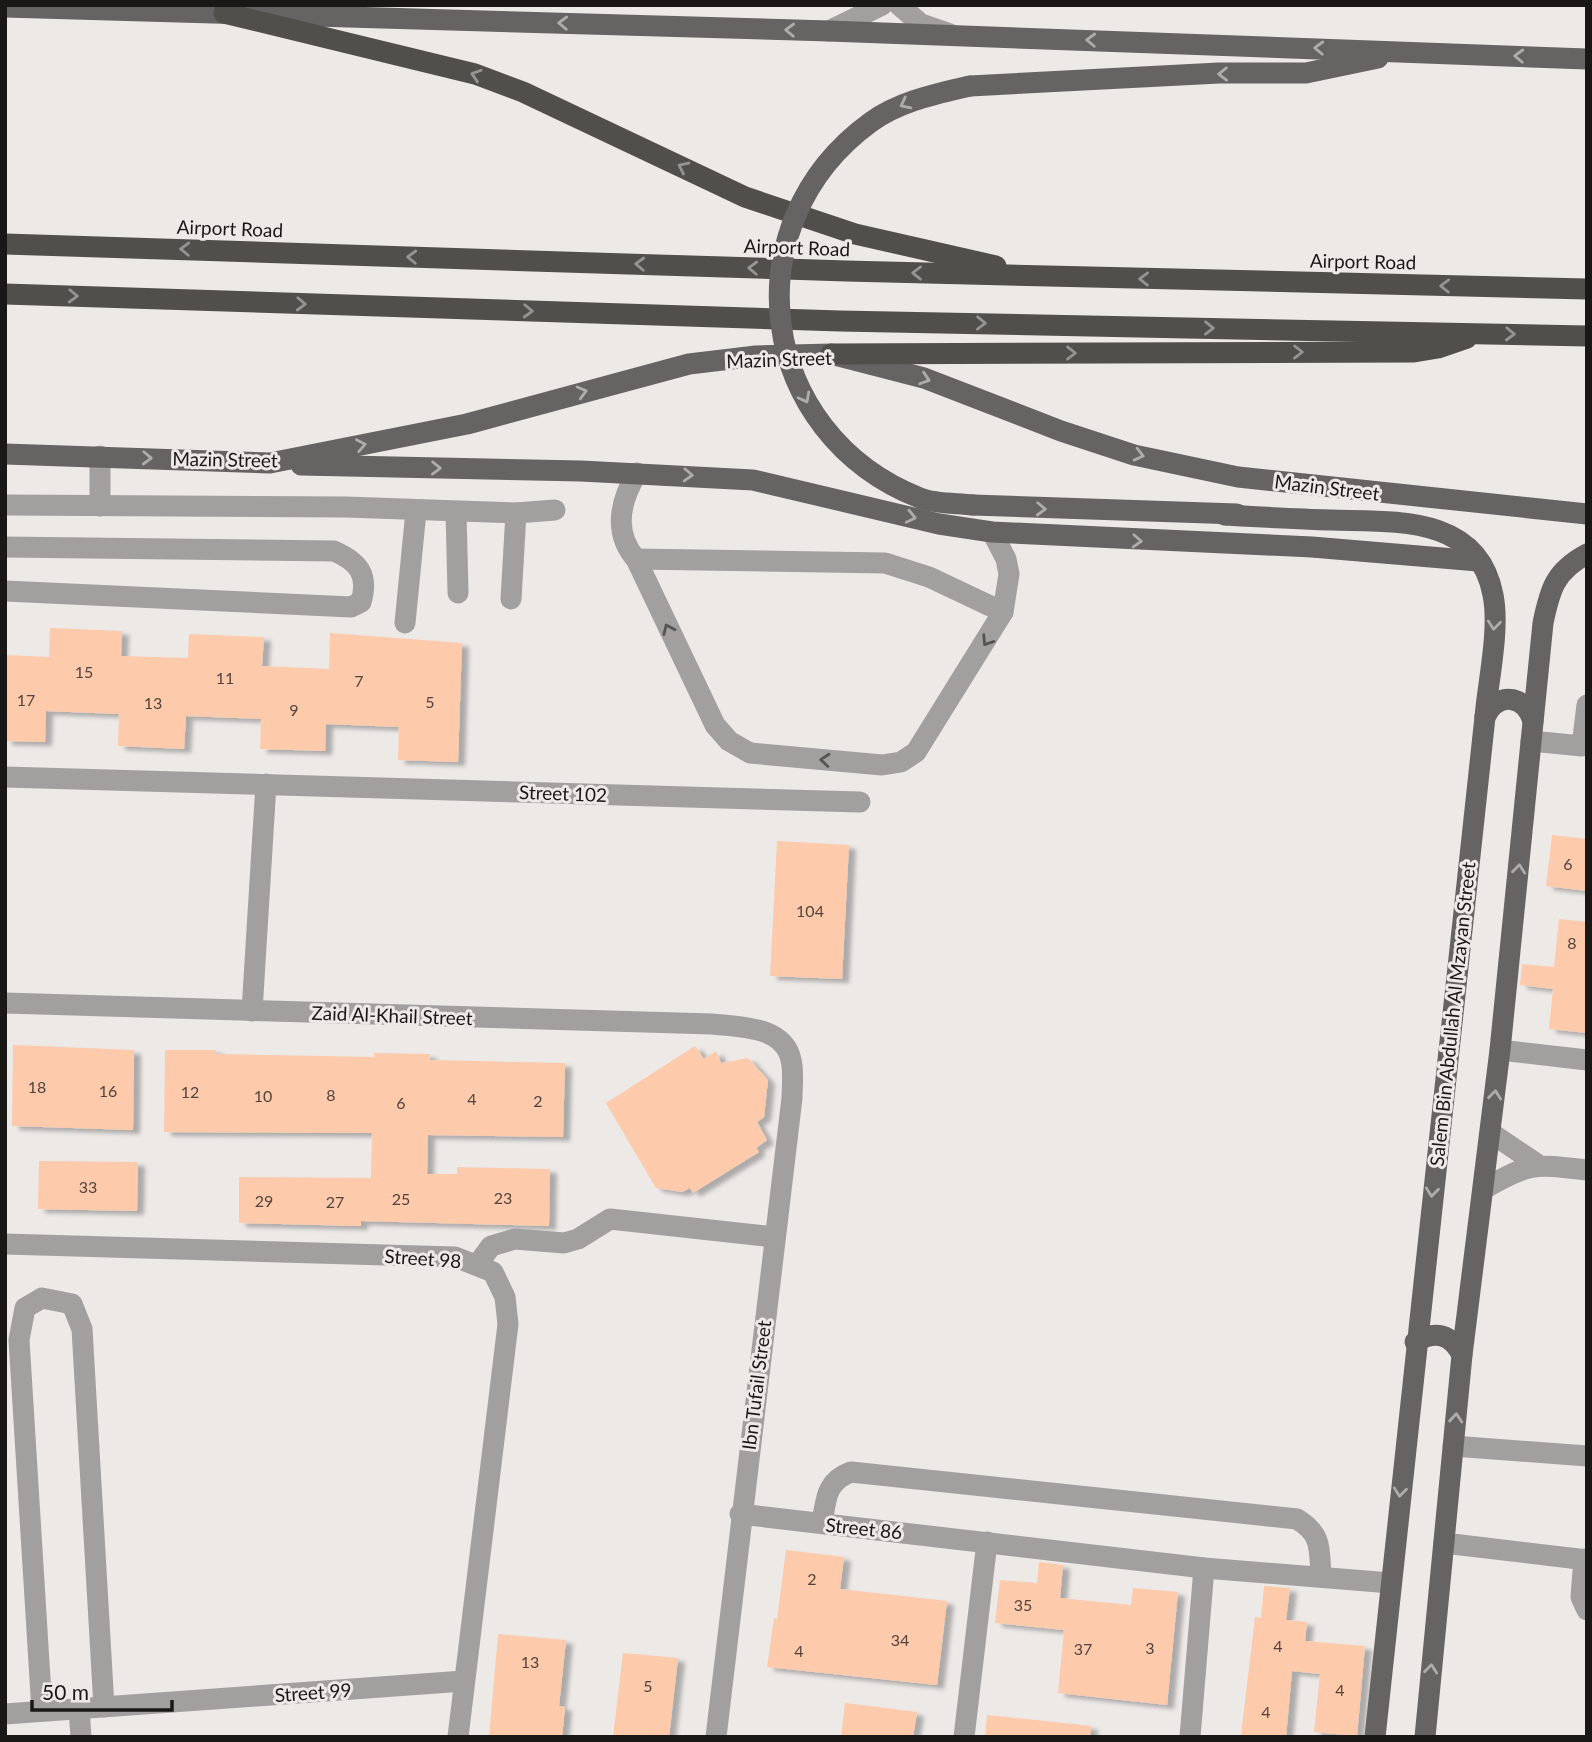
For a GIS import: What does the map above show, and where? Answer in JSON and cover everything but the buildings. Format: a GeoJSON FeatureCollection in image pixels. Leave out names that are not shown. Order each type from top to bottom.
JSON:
{"type":"FeatureCollection","features":[{"type":"Feature","properties":{"kind":"highway"},"geometry":{"type":"LineString","coordinates":[[224,13],[475,74],[523,92],[745,197],[855,234],[1042,276]]}},
{"type":"Feature","properties":{"kind":"highway","name":"Airport Road"},"geometry":{"type":"LineString","coordinates":[[5,244],[1042,276],[1587,289]]}},
{"type":"Feature","properties":{"kind":"highway"},"geometry":{"type":"LineString","coordinates":[[5,294],[840,321],[1587,336]]}},
{"type":"Feature","properties":{"kind":"highway"},"geometry":{"type":"LineString","coordinates":[[831,354],[1413,352],[1438,348],[1479,333]]}},
{"type":"Feature","properties":{"kind":"main road"},"geometry":{"type":"LineString","coordinates":[[5,7],[81,7],[955,35],[1587,59]]}},
{"type":"Feature","properties":{"kind":"main road"},"geometry":{"type":"LineString","coordinates":[[1411,51],[1306,73],[1219,73],[970,86],[919,97],[873,121],[833,155],[803,198],[784,247],[778,300],[785,352],[804,400],[835,443],[875,477],[923,499],[973,505],[1224,514],[1547,512]]}},
{"type":"Feature","properties":{"kind":"main road","name":"Mazin Street"},"geometry":{"type":"LineString","coordinates":[[5,454],[270,463],[467,424],[689,364],[755,356],[831,354],[924,378],[1061,431],[1133,455],[1238,477],[1547,512],[1587,514]]}},
{"type":"Feature","properties":{"kind":"main road"},"geometry":{"type":"LineString","coordinates":[[270,463],[637,472],[753,480],[939,524],[992,532],[1312,547],[1478,561]]}},
{"type":"Feature","properties":{"kind":"main road","name":"Salem Bin Abdullah Al Mzayan Street"},"geometry":{"type":"LineString","coordinates":[[1224,514],[1416,523],[1456,538],[1478,561],[1493,592],[1495,610],[1485,717],[1374,1737]]}},
{"type":"Feature","properties":{"kind":"main road"},"geometry":{"type":"LineString","coordinates":[[1425,1737],[1462,1355],[1491,1133],[1542,623],[1550,589],[1568,564],[1587,554]]}},
{"type":"Feature","properties":{"kind":"main road"},"geometry":{"type":"LineString","coordinates":[[1485,717],[1490,706],[1511,698],[1522,702],[1530,710],[1532,731]]}},
{"type":"Feature","properties":{"kind":"main road"},"geometry":{"type":"LineString","coordinates":[[1415,1342],[1428,1335],[1442,1335],[1455,1342],[1462,1355]]}},
{"type":"Feature","properties":{"kind":"street"},"geometry":{"type":"LineString","coordinates":[[829,31],[882,5]]}},
{"type":"Feature","properties":{"kind":"street"},"geometry":{"type":"LineString","coordinates":[[899,5],[921,23],[955,35]]}},
{"type":"Feature","properties":{"kind":"street"},"geometry":{"type":"LineString","coordinates":[[100,456],[100,506]]}},
{"type":"Feature","properties":{"kind":"street"},"geometry":{"type":"LineString","coordinates":[[637,472],[626,495],[622,520],[625,546],[636,559],[709,716],[729,741],[750,753],[882,765],[901,762],[916,752],[1003,612],[1009,574],[1006,559],[992,532]]}},
{"type":"Feature","properties":{"kind":"street"},"geometry":{"type":"LineString","coordinates":[[5,505],[346,507],[516,513],[555,510]]}},
{"type":"Feature","properties":{"kind":"street"},"geometry":{"type":"LineString","coordinates":[[405,623],[416,511]]}},
{"type":"Feature","properties":{"kind":"street"},"geometry":{"type":"LineString","coordinates":[[456,512],[458,593]]}},
{"type":"Feature","properties":{"kind":"street"},"geometry":{"type":"LineString","coordinates":[[511,598],[516,513]]}},
{"type":"Feature","properties":{"kind":"street"},"geometry":{"type":"LineString","coordinates":[[5,547],[334,551],[354,560],[363,574],[365,587],[361,602],[351,607],[5,591]]}},
{"type":"Feature","properties":{"kind":"street"},"geometry":{"type":"LineString","coordinates":[[636,559],[885,563],[929,577],[1003,612]]}},
{"type":"Feature","properties":{"kind":"street"},"geometry":{"type":"LineString","coordinates":[[1532,731],[1584,746],[1587,705]]}},
{"type":"Feature","properties":{"kind":"street","name":"Street 102"},"geometry":{"type":"LineString","coordinates":[[5,777],[860,802]]}},
{"type":"Feature","properties":{"kind":"street"},"geometry":{"type":"LineString","coordinates":[[252,1011],[266,784]]}},
{"type":"Feature","properties":{"kind":"street","name":"Zaid Al-Khail Street"},"geometry":{"type":"LineString","coordinates":[[5,1003],[712,1024],[751,1028],[778,1037]]}},
{"type":"Feature","properties":{"kind":"street","name":"Ibn Tufail Street"},"geometry":{"type":"LineString","coordinates":[[716,1737],[740,1514],[792,1098],[791,1059],[778,1037]]}},
{"type":"Feature","properties":{"kind":"street"},"geometry":{"type":"LineString","coordinates":[[1500,1050],[1587,1060]]}},
{"type":"Feature","properties":{"kind":"street"},"geometry":{"type":"LineString","coordinates":[[1491,1133],[1537,1164]]}},
{"type":"Feature","properties":{"kind":"street"},"geometry":{"type":"LineString","coordinates":[[1484,1189],[1513,1172],[1537,1164],[1587,1170]]}},
{"type":"Feature","properties":{"kind":"street"},"geometry":{"type":"LineString","coordinates":[[478,1264],[491,1246],[515,1239],[564,1243],[578,1239],[610,1219],[774,1237]]}},
{"type":"Feature","properties":{"kind":"street","name":"Street 98"},"geometry":{"type":"LineString","coordinates":[[5,1244],[455,1257],[493,1272],[505,1297],[508,1324],[458,1737]]}},
{"type":"Feature","properties":{"kind":"street"},"geometry":{"type":"LineString","coordinates":[[42,1711],[19,1340],[25,1308],[42,1298],[72,1304],[82,1329],[104,1707]]}},
{"type":"Feature","properties":{"kind":"street"},"geometry":{"type":"LineString","coordinates":[[1453,1446],[1587,1456]]}},
{"type":"Feature","properties":{"kind":"street"},"geometry":{"type":"LineString","coordinates":[[822,1523],[829,1487],[837,1477],[851,1472],[1297,1519],[1314,1529],[1321,1577]]}},
{"type":"Feature","properties":{"kind":"street","name":"Street 86"},"geometry":{"type":"LineString","coordinates":[[740,1514],[1205,1568],[1391,1583]]}},
{"type":"Feature","properties":{"kind":"street"},"geometry":{"type":"LineString","coordinates":[[964,1737],[987,1542]]}},
{"type":"Feature","properties":{"kind":"street"},"geometry":{"type":"LineString","coordinates":[[1444,1543],[1585,1560],[1581,1597],[1587,1610]]}},
{"type":"Feature","properties":{"kind":"street"},"geometry":{"type":"LineString","coordinates":[[1190,1737],[1205,1568]]}},
{"type":"Feature","properties":{"kind":"street","name":"Street 99"},"geometry":{"type":"LineString","coordinates":[[5,1714],[464,1681]]}},
{"type":"Feature","properties":{"kind":"street"},"geometry":{"type":"LineString","coordinates":[[79,1709],[82,1737]]}}]}
